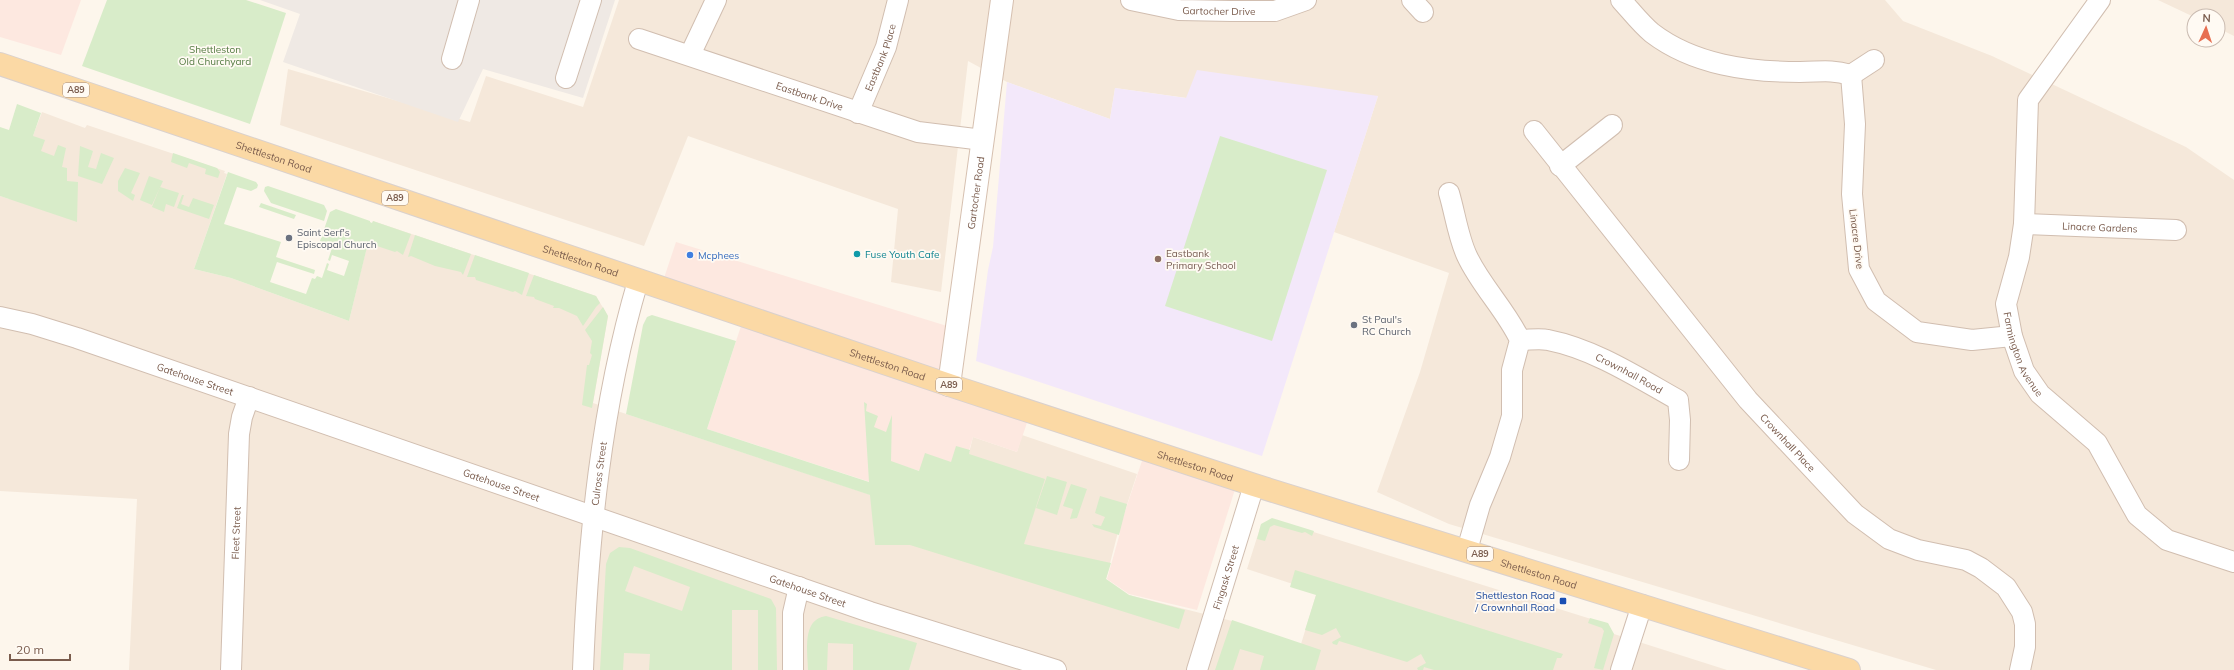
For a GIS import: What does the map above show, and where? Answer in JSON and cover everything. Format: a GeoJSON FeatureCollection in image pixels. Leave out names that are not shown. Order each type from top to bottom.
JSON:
{"type":"FeatureCollection","features":[{"type":"Feature","properties":{"kind":"main road","name":"Gartocher Road"},"geometry":{"type":"LineString","coordinates":[[949,385],[1002,0]]}},
{"type":"Feature","properties":{"kind":"main road","name":"Shettleston Road"},"geometry":{"type":"LineString","coordinates":[[0,64],[949,385],[1254,484],[1849,670]]}},
{"type":"Feature","properties":{"kind":"street"},"geometry":{"type":"LineString","coordinates":[[452,58],[469,0]]}},
{"type":"Feature","properties":{"kind":"street"},"geometry":{"type":"LineString","coordinates":[[566,78],[591,0]]}},
{"type":"Feature","properties":{"kind":"street"},"geometry":{"type":"LineString","coordinates":[[690,55],[716,0]]}},
{"type":"Feature","properties":{"kind":"street","name":"Eastbank Place"},"geometry":{"type":"LineString","coordinates":[[858,113],[886,47],[898,0]]}},
{"type":"Feature","properties":{"kind":"street","name":"Gartocher Drive"},"geometry":{"type":"LineString","coordinates":[[1131,0],[1179,10],[1231,12],[1275,11],[1306,0]]}},
{"type":"Feature","properties":{"kind":"street"},"geometry":{"type":"LineString","coordinates":[[1621,0],[1651,33],[1688,54],[1729,67],[1800,72],[1832,70],[1851,75],[1874,60]]}},
{"type":"Feature","properties":{"kind":"street","name":"Farmington Avenue"},"geometry":{"type":"LineString","coordinates":[[2100,0],[2028,100],[2024,224],[2019,257],[2006,304],[2012,336],[2024,371],[2040,394],[2097,443],[2137,515],[2167,540],[2234,562]]}},
{"type":"Feature","properties":{"kind":"street","name":"Eastbank Drive"},"geometry":{"type":"LineString","coordinates":[[639,39],[918,132],[983,140]]}},
{"type":"Feature","properties":{"kind":"street","name":"Linacre Drive"},"geometry":{"type":"LineString","coordinates":[[1851,75],[1855,124],[1852,194],[1859,269],[1876,301],[1917,332],[1972,340],[2012,336]]}},
{"type":"Feature","properties":{"kind":"street"},"geometry":{"type":"LineString","coordinates":[[1560,166],[1612,125]]}},
{"type":"Feature","properties":{"kind":"street","name":"Crownhall Place"},"geometry":{"type":"LineString","coordinates":[[1534,131],[1560,166],[1748,400],[1855,514],[1889,539],[1918,550],[1966,560],[1981,568],[2006,587],[2019,606],[2025,624],[2025,647],[2020,670]]}},
{"type":"Feature","properties":{"kind":"street"},"geometry":{"type":"LineString","coordinates":[[1450,193],[1467,256],[1488,290],[1514,326],[1520,340],[1512,370],[1512,416],[1500,457],[1480,505],[1467,550]]}},
{"type":"Feature","properties":{"kind":"street","name":"Linacre Gardens"},"geometry":{"type":"LineString","coordinates":[[2024,224],[2176,230]]}},
{"type":"Feature","properties":{"kind":"street","name":"Culross Street"},"geometry":{"type":"LineString","coordinates":[[583,670],[586,591],[594,515],[610,403],[627,318],[638,281]]}},
{"type":"Feature","properties":{"kind":"street","name":"Gatehouse Street"},"geometry":{"type":"LineString","coordinates":[[0,317],[50,329],[594,515],[799,587],[1001,662],[1056,670]]}},
{"type":"Feature","properties":{"kind":"street","name":"Crownhall Road"},"geometry":{"type":"LineString","coordinates":[[1520,340],[1547,340],[1576,348],[1624,370],[1678,400],[1680,420],[1679,460]]}},
{"type":"Feature","properties":{"kind":"street","name":"Fleet Street"},"geometry":{"type":"LineString","coordinates":[[231,670],[239,434],[242,417],[249,397]]}},
{"type":"Feature","properties":{"kind":"street","name":"Fingask Street"},"geometry":{"type":"LineString","coordinates":[[1197,670],[1254,484]]}},
{"type":"Feature","properties":{"kind":"street"},"geometry":{"type":"LineString","coordinates":[[793,670],[793,613],[799,587]]}},
{"type":"Feature","properties":{"kind":"street"},"geometry":{"type":"LineString","coordinates":[[1621,670],[1642,605]]}},
{"type":"Feature","properties":{"kind":"shaded area"},"geometry":{"type":"Polygon","coordinates":[[[0,0],[81,0],[61,55],[0,37],[0,0]]]}},
{"type":"Feature","properties":{"kind":"shaded area"},"geometry":{"type":"Polygon","coordinates":[[[260,0],[615,0],[583,98],[483,69],[458,122],[283,62],[300,14],[260,0]]]}},
{"type":"Feature","properties":{"kind":"shaded area"},"geometry":{"type":"Polygon","coordinates":[[[619,0],[1885,0],[1903,21],[1992,56],[2186,147],[2234,180],[2234,670],[1936,670],[1449,524],[1377,492],[1420,372],[1449,273],[1334,232],[1378,96],[1187,98],[1115,88],[1110,119],[1007,82],[968,61],[941,292],[891,282],[898,209],[688,136],[644,246],[280,125],[288,69],[470,122],[486,76],[583,107],[619,0]]]}},
{"type":"Feature","properties":{"kind":"shaded area"},"geometry":{"type":"Polygon","coordinates":[[[2158,0],[2234,0],[2234,36],[2226,32],[2226,8],[2186,8],[2186,13],[2158,0]]]}},
{"type":"Feature","properties":{"kind":"shaded area","name":"Eastbank Primary School"},"geometry":{"type":"Polygon","coordinates":[[[1197,70],[1378,96],[1262,456],[976,361],[988,270],[993,247],[1007,82],[1110,119],[1115,88],[1186,98],[1197,70]]]}},
{"type":"Feature","properties":{"kind":"shaded area"},"geometry":{"type":"Polygon","coordinates":[[[42,112],[85,128],[87,125],[225,171],[224,173],[227,174],[194,269],[231,278],[349,321],[373,221],[596,296],[608,316],[593,403],[871,495],[875,545],[967,543],[969,453],[973,437],[1017,452],[1022,435],[1137,474],[1118,532],[1106,579],[1129,595],[1232,621],[1301,644],[1317,592],[1247,569],[1261,525],[1272,519],[1607,624],[1614,634],[1727,670],[129,670],[137,499],[0,491],[0,196],[9,199],[42,112]]]}},
{"type":"Feature","properties":{"kind":"shaded area"},"geometry":{"type":"Polygon","coordinates":[[[676,242],[947,326],[942,388],[1030,414],[1017,452],[973,437],[968,454],[968,486],[868,455],[870,482],[707,429],[745,314],[662,284],[676,242]]]}},
{"type":"Feature","properties":{"kind":"shaded area"},"geometry":{"type":"Polygon","coordinates":[[[1145,452],[1237,483],[1197,610],[1129,594],[1107,579],[1120,533],[1118,532],[1145,452]]]}},
{"type":"Feature","properties":{"kind":"green space","name":"Shettleston Old Churchyard"},"geometry":{"type":"Polygon","coordinates":[[[107,0],[246,0],[286,13],[250,124],[82,66],[107,0]]]}},
{"type":"Feature","properties":{"kind":"green space"},"geometry":{"type":"Polygon","coordinates":[[[17,104],[41,113],[33,136],[45,140],[41,151],[54,156],[58,145],[66,148],[62,167],[67,168],[67,181],[78,182],[77,222],[0,196],[0,127],[9,130],[17,104]]]}},
{"type":"Feature","properties":{"kind":"green space"},"geometry":{"type":"Polygon","coordinates":[[[1220,136],[1327,170],[1272,341],[1165,306],[1220,136]]]}},
{"type":"Feature","properties":{"kind":"green space"},"geometry":{"type":"Polygon","coordinates":[[[80,146],[93,151],[88,167],[96,169],[101,153],[114,158],[102,184],[78,176],[80,146]]]}},
{"type":"Feature","properties":{"kind":"green space"},"geometry":{"type":"Polygon","coordinates":[[[173,153],[217,168],[220,172],[218,178],[205,174],[206,169],[189,163],[187,168],[171,162],[173,153]]]}},
{"type":"Feature","properties":{"kind":"green space"},"geometry":{"type":"Polygon","coordinates":[[[125,168],[140,173],[131,193],[135,195],[133,201],[118,191],[118,181],[125,168]]]}},
{"type":"Feature","properties":{"kind":"green space"},"geometry":{"type":"Polygon","coordinates":[[[228,172],[256,182],[258,185],[257,188],[251,191],[237,187],[224,224],[281,242],[276,257],[315,270],[314,274],[277,262],[270,282],[306,294],[312,278],[315,279],[317,276],[322,278],[327,263],[329,264],[327,270],[344,276],[349,261],[332,255],[330,261],[328,260],[333,245],[320,241],[330,212],[336,209],[372,223],[373,221],[411,234],[403,255],[397,251],[395,252],[368,243],[349,321],[231,278],[194,269],[228,172]]]}},
{"type":"Feature","properties":{"kind":"green space"},"geometry":{"type":"Polygon","coordinates":[[[149,176],[163,181],[152,205],[140,200],[149,176]]]}},
{"type":"Feature","properties":{"kind":"green space"},"geometry":{"type":"Polygon","coordinates":[[[268,186],[324,205],[327,211],[324,221],[271,203],[264,191],[265,187],[268,186]]]}},
{"type":"Feature","properties":{"kind":"green space"},"geometry":{"type":"Polygon","coordinates":[[[160,187],[179,193],[174,207],[166,204],[164,212],[152,207],[160,187]]]}},
{"type":"Feature","properties":{"kind":"green space"},"geometry":{"type":"Polygon","coordinates":[[[182,195],[184,195],[181,204],[189,207],[193,198],[214,205],[209,219],[177,208],[182,195]]]}},
{"type":"Feature","properties":{"kind":"green space"},"geometry":{"type":"Polygon","coordinates":[[[261,203],[296,215],[294,219],[259,207],[261,203]]]}},
{"type":"Feature","properties":{"kind":"green space"},"geometry":{"type":"Polygon","coordinates":[[[415,235],[471,254],[463,275],[461,272],[435,266],[411,256],[408,257],[415,235]]]}},
{"type":"Feature","properties":{"kind":"green space"},"geometry":{"type":"Polygon","coordinates":[[[475,255],[529,273],[522,295],[515,291],[513,292],[476,280],[475,277],[467,277],[475,255]]]}},
{"type":"Feature","properties":{"kind":"green space"},"geometry":{"type":"Polygon","coordinates":[[[534,275],[596,296],[600,303],[583,326],[577,316],[559,308],[553,308],[554,306],[535,299],[534,297],[526,296],[534,275]]]}},
{"type":"Feature","properties":{"kind":"green space"},"geometry":{"type":"Polygon","coordinates":[[[603,307],[608,316],[592,408],[582,405],[587,365],[589,365],[592,355],[590,353],[592,341],[585,330],[603,307]]]}},
{"type":"Feature","properties":{"kind":"green space"},"geometry":{"type":"Polygon","coordinates":[[[652,315],[736,341],[707,429],[869,482],[864,402],[867,404],[866,411],[878,416],[874,427],[886,432],[892,415],[891,461],[919,471],[925,453],[951,462],[956,446],[970,450],[969,454],[1045,479],[1024,544],[1111,563],[1106,579],[1129,595],[1185,610],[1179,629],[910,545],[875,545],[870,495],[626,414],[643,325],[647,317],[652,315]]]}},
{"type":"Feature","properties":{"kind":"green space"},"geometry":{"type":"Polygon","coordinates":[[[1047,476],[1067,482],[1057,515],[1036,508],[1047,476]]]}},
{"type":"Feature","properties":{"kind":"green space"},"geometry":{"type":"Polygon","coordinates":[[[1071,484],[1087,489],[1077,518],[1070,519],[1073,509],[1063,506],[1071,484]]]}},
{"type":"Feature","properties":{"kind":"green space"},"geometry":{"type":"Polygon","coordinates":[[[1100,496],[1127,504],[1119,535],[1094,527],[1092,524],[1101,526],[1105,517],[1095,513],[1100,496]]]}},
{"type":"Feature","properties":{"kind":"green space"},"geometry":{"type":"Polygon","coordinates":[[[1272,518],[1314,531],[1312,536],[1305,532],[1302,533],[1274,525],[1270,527],[1265,541],[1257,539],[1261,524],[1272,518]]]}},
{"type":"Feature","properties":{"kind":"green space"},"geometry":{"type":"Polygon","coordinates":[[[619,547],[630,548],[771,599],[776,608],[777,670],[758,670],[758,610],[732,610],[732,670],[649,670],[650,654],[624,653],[623,670],[600,670],[606,564],[610,553],[619,547]],[[634,566],[625,591],[682,611],[690,587],[634,566]]]}},
{"type":"Feature","properties":{"kind":"green space"},"geometry":{"type":"Polygon","coordinates":[[[1295,570],[1563,654],[1561,658],[1557,658],[1553,670],[1434,670],[1424,667],[1423,670],[1418,670],[1417,668],[1426,663],[1421,654],[1407,662],[1339,641],[1337,645],[1333,644],[1332,642],[1341,637],[1336,628],[1322,635],[1305,630],[1316,595],[1290,587],[1295,570]]]}},
{"type":"Feature","properties":{"kind":"green space"},"geometry":{"type":"Polygon","coordinates":[[[826,616],[917,643],[909,670],[853,670],[853,644],[828,643],[827,670],[808,670],[807,646],[809,630],[818,618],[826,616]]]}},
{"type":"Feature","properties":{"kind":"green space"},"geometry":{"type":"Polygon","coordinates":[[[1590,618],[1608,623],[1614,634],[1603,670],[1594,668],[1604,631],[1602,628],[1588,623],[1590,618]]]}},
{"type":"Feature","properties":{"kind":"green space"},"geometry":{"type":"Polygon","coordinates":[[[1232,620],[1321,650],[1315,670],[1260,670],[1264,656],[1240,649],[1233,670],[1215,670],[1232,620]]]}},
{"type":"Feature","properties":{"kind":"place","name":"Saint Serf's Episcopal Church"},"geometry":{"type":"Point","coordinates":[289,238]}},
{"type":"Feature","properties":{"kind":"place","name":"Fuse Youth Cafe"},"geometry":{"type":"Point","coordinates":[857,254]}},
{"type":"Feature","properties":{"kind":"place","name":"Mcphees"},"geometry":{"type":"Point","coordinates":[690,255]}},
{"type":"Feature","properties":{"kind":"place","name":"Eastbank Primary School"},"geometry":{"type":"Point","coordinates":[1158,259]}},
{"type":"Feature","properties":{"kind":"place","name":"St Paul's RC Church"},"geometry":{"type":"Point","coordinates":[1354,325]}},
{"type":"Feature","properties":{"kind":"place","name":"Shettleston Road / Crownhall Road"},"geometry":{"type":"Point","coordinates":[1563,601]}}]}
